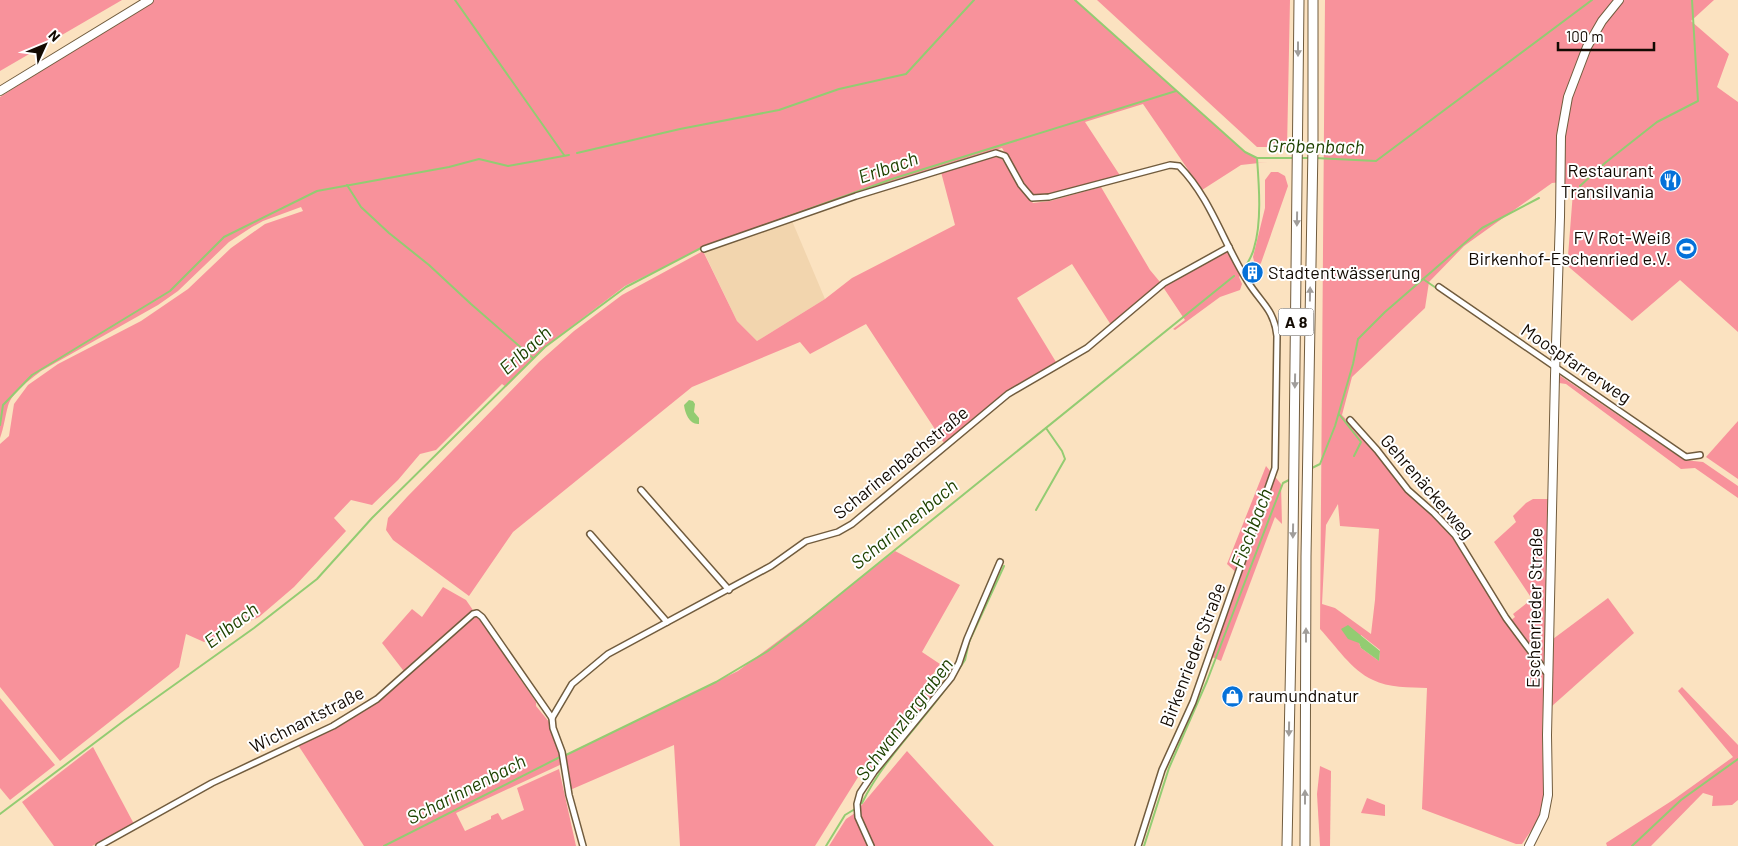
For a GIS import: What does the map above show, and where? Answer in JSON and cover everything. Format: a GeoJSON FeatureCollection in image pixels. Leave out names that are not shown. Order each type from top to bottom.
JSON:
{"type":"FeatureCollection","features":[{"type":"Feature","properties":{"kind":"highway","name":"A 8"},"geometry":{"type":"LineString","coordinates":[[1288,846],[1299,0]]}},
{"type":"Feature","properties":{"kind":"highway","name":"A 8"},"geometry":{"type":"LineString","coordinates":[[1305,846],[1313,0]]}},
{"type":"Feature","properties":{"kind":"street"},"geometry":{"type":"LineString","coordinates":[[0,91],[149,0]]}},
{"type":"Feature","properties":{"kind":"street","name":"Eschenrieder Straße"},"geometry":{"type":"LineString","coordinates":[[1530,846],[1541,824],[1546,805],[1562,124],[1574,77],[1587,47],[1602,21],[1618,0]]}},
{"type":"Feature","properties":{"kind":"street","name":"Birkenrieder Straße"},"geometry":{"type":"LineString","coordinates":[[704,250],[856,196],[996,153],[1004,156],[1021,185],[1032,198],[1049,197],[1170,166],[1179,166],[1188,174],[1201,193],[1248,283],[1268,308],[1276,322],[1275,468],[1196,696],[1162,770],[1138,846]]}},
{"type":"Feature","properties":{"kind":"street","name":"Scharinenbachstraße"},"geometry":{"type":"LineString","coordinates":[[552,718],[572,684],[608,654],[729,590],[770,566],[806,541],[838,532],[852,524],[1008,394],[1087,348],[1164,283],[1229,247]]}},
{"type":"Feature","properties":{"kind":"street","name":"Moospfarrerweg"},"geometry":{"type":"LineString","coordinates":[[1439,287],[1686,457],[1700,455]]}},
{"type":"Feature","properties":{"kind":"street","name":"Gehrenäckerweg"},"geometry":{"type":"LineString","coordinates":[[1350,420],[1377,450],[1408,490],[1434,513],[1455,536],[1506,618],[1546,672],[1549,673]]}},
{"type":"Feature","properties":{"kind":"street"},"geometry":{"type":"LineString","coordinates":[[641,490],[729,590]]}},
{"type":"Feature","properties":{"kind":"street"},"geometry":{"type":"LineString","coordinates":[[590,534],[668,622]]}},
{"type":"Feature","properties":{"kind":"street"},"geometry":{"type":"LineString","coordinates":[[871,846],[858,816],[857,804],[860,793],[874,772],[951,678],[959,664],[967,639],[1000,562]]}},
{"type":"Feature","properties":{"kind":"street","name":"Wichnantstraße"},"geometry":{"type":"LineString","coordinates":[[99,846],[212,783],[333,726],[377,699],[472,614],[477,613],[482,617],[552,718]]}},
{"type":"Feature","properties":{"kind":"street"},"geometry":{"type":"LineString","coordinates":[[552,718],[553,728],[562,752],[569,795],[583,846]]}},
{"type":"Feature","properties":{"kind":"shaded area"},"geometry":{"type":"Polygon","coordinates":[[[0,0],[122,0],[0,71],[0,0]]]}},
{"type":"Feature","properties":{"kind":"shaded area"},"geometry":{"type":"Polygon","coordinates":[[[153,0],[1075,0],[1245,152],[1257,158],[1257,163],[1268,162],[1241,165],[1202,190],[1143,104],[1085,122],[1121,177],[1048,196],[1032,197],[1002,148],[875,187],[702,248],[625,286],[546,346],[506,387],[502,384],[436,450],[420,454],[398,480],[372,505],[351,500],[334,518],[346,531],[294,587],[259,617],[204,642],[186,634],[179,667],[60,761],[0,687],[0,444],[9,436],[14,404],[28,385],[58,364],[141,321],[188,289],[231,248],[265,224],[303,211],[301,207],[252,227],[229,242],[178,291],[158,305],[41,371],[13,396],[8,406],[0,438],[0,97],[153,0]]]}},
{"type":"Feature","properties":{"kind":"shaded area"},"geometry":{"type":"Polygon","coordinates":[[[1097,0],[1290,0],[1287,149],[1280,147],[1257,147],[1097,0]]]}},
{"type":"Feature","properties":{"kind":"shaded area"},"geometry":{"type":"Polygon","coordinates":[[[1325,0],[1714,0],[1691,21],[1729,54],[1717,87],[1738,102],[1738,332],[1680,280],[1632,321],[1563,262],[1564,257],[1568,256],[1573,192],[1562,182],[1552,183],[1464,246],[1429,282],[1425,308],[1352,377],[1342,415],[1446,528],[1507,622],[1543,673],[1542,738],[1544,794],[1537,822],[1522,844],[1516,844],[1422,809],[1427,688],[1399,687],[1379,683],[1365,676],[1344,657],[1320,629],[1325,0]],[[1338,504],[1326,525],[1322,604],[1335,608],[1371,634],[1379,529],[1340,526],[1338,504]],[[1361,635],[1359,643],[1361,648],[1379,661],[1380,650],[1361,635]]]}},
{"type":"Feature","properties":{"kind":"shaded area"},"geometry":{"type":"Polygon","coordinates":[[[992,156],[1002,159],[1019,187],[1033,203],[1050,201],[1101,187],[1150,270],[1160,282],[1111,325],[1072,264],[1017,298],[1056,362],[1006,391],[944,443],[866,324],[810,354],[800,342],[692,387],[513,532],[469,596],[393,540],[386,530],[388,518],[407,497],[539,362],[574,331],[622,295],[703,251],[737,321],[757,341],[825,299],[852,278],[955,225],[941,172],[992,156]]]}},
{"type":"Feature","properties":{"kind":"shaded area"},"geometry":{"type":"Polygon","coordinates":[[[1271,172],[1278,172],[1285,176],[1288,186],[1261,263],[1256,269],[1253,257],[1265,208],[1265,180],[1271,172]]]}},
{"type":"Feature","properties":{"kind":"shaded area"},"geometry":{"type":"Polygon","coordinates":[[[790,216],[825,299],[757,341],[737,321],[702,248],[790,216]]]}},
{"type":"Feature","properties":{"kind":"shaded area"},"geometry":{"type":"Polygon","coordinates":[[[1228,252],[1241,275],[1239,277],[1242,284],[1240,290],[1220,297],[1175,330],[1173,329],[1185,320],[1163,287],[1228,252]]]}},
{"type":"Feature","properties":{"kind":"shaded area"},"geometry":{"type":"Polygon","coordinates":[[[1559,375],[1684,460],[1703,462],[1738,486],[1738,498],[1695,468],[1681,469],[1566,384],[1559,383],[1559,375]]]}},
{"type":"Feature","properties":{"kind":"shaded area"},"geometry":{"type":"Polygon","coordinates":[[[689,400],[695,404],[694,412],[699,418],[699,424],[693,423],[687,415],[684,405],[689,400]]]}},
{"type":"Feature","properties":{"kind":"shaded area"},"geometry":{"type":"Polygon","coordinates":[[[1738,421],[1738,479],[1706,457],[1738,421]]]}},
{"type":"Feature","properties":{"kind":"shaded area"},"geometry":{"type":"Polygon","coordinates":[[[1266,466],[1281,484],[1282,524],[1275,517],[1221,661],[1212,657],[1241,577],[1227,564],[1266,466]]]}},
{"type":"Feature","properties":{"kind":"shaded area"},"geometry":{"type":"Polygon","coordinates":[[[1533,499],[1548,499],[1545,666],[1510,621],[1515,617],[1513,614],[1532,599],[1494,542],[1516,522],[1513,516],[1533,499]]]}},
{"type":"Feature","properties":{"kind":"shaded area"},"geometry":{"type":"Polygon","coordinates":[[[895,551],[960,585],[922,652],[940,664],[931,677],[941,686],[869,773],[860,774],[815,846],[680,846],[674,745],[570,790],[565,755],[738,671],[895,551]]]}},
{"type":"Feature","properties":{"kind":"shaded area"},"geometry":{"type":"Polygon","coordinates":[[[443,587],[466,600],[536,702],[536,706],[550,723],[562,764],[456,813],[465,831],[491,819],[491,816],[498,813],[502,820],[524,810],[517,788],[559,769],[576,846],[364,846],[298,745],[379,701],[406,674],[382,643],[412,609],[422,617],[443,587]]]}},
{"type":"Feature","properties":{"kind":"shaded area"},"geometry":{"type":"Polygon","coordinates":[[[1608,598],[1634,633],[1552,706],[1553,639],[1608,598]]]}},
{"type":"Feature","properties":{"kind":"shaded area"},"geometry":{"type":"Polygon","coordinates":[[[1348,625],[1380,651],[1379,661],[1361,648],[1359,643],[1348,639],[1341,629],[1348,625]]]}},
{"type":"Feature","properties":{"kind":"shaded area"},"geometry":{"type":"Polygon","coordinates":[[[1682,687],[1738,745],[1738,800],[1732,805],[1712,806],[1713,796],[1703,793],[1651,846],[1607,846],[1606,843],[1673,800],[1733,757],[1678,691],[1682,687]]]}},
{"type":"Feature","properties":{"kind":"shaded area"},"geometry":{"type":"Polygon","coordinates":[[[0,698],[55,765],[10,800],[0,788],[0,698]]]}},
{"type":"Feature","properties":{"kind":"shaded area"},"geometry":{"type":"Polygon","coordinates":[[[93,747],[134,824],[92,846],[54,846],[22,802],[93,747]]]}},
{"type":"Feature","properties":{"kind":"shaded area"},"geometry":{"type":"Polygon","coordinates":[[[907,751],[994,846],[829,846],[846,819],[855,813],[907,751]]]}},
{"type":"Feature","properties":{"kind":"shaded area"},"geometry":{"type":"Polygon","coordinates":[[[1320,766],[1331,771],[1330,846],[1320,846],[1317,794],[1320,766]]]}},
{"type":"Feature","properties":{"kind":"shaded area"},"geometry":{"type":"Polygon","coordinates":[[[1367,798],[1385,805],[1385,816],[1361,813],[1367,798]]]}},
{"type":"Feature","properties":{"kind":"waterway"},"geometry":{"type":"LineString","coordinates":[[455,0],[564,155]]}},
{"type":"Feature","properties":{"kind":"waterway"},"geometry":{"type":"LineString","coordinates":[[577,153],[680,129],[779,110],[839,89],[906,74],[974,0]]}},
{"type":"Feature","properties":{"kind":"waterway","name":"Erlbach"},"geometry":{"type":"LineString","coordinates":[[1075,0],[1245,152],[1257,158],[1293,158]]}},
{"type":"Feature","properties":{"kind":"waterway","name":"Gröbenbach"},"geometry":{"type":"LineString","coordinates":[[1315,158],[1376,161],[1592,0]]}},
{"type":"Feature","properties":{"kind":"waterway","name":"Fischbach"},"geometry":{"type":"LineString","coordinates":[[1580,186],[1605,163],[1657,122],[1698,101],[1692,0]]}},
{"type":"Feature","properties":{"kind":"waterway","name":"Erlbach"},"geometry":{"type":"LineString","coordinates":[[743,233],[895,178],[1176,91]]}},
{"type":"Feature","properties":{"kind":"waterway"},"geometry":{"type":"LineString","coordinates":[[0,425],[3,405],[32,375],[170,291],[224,237],[317,191],[449,167],[479,159],[508,166],[569,155]]}},
{"type":"Feature","properties":{"kind":"waterway","name":"Scharinnenbach"},"geometry":{"type":"LineString","coordinates":[[1246,266],[1257,238],[1259,203],[1257,158]]}},
{"type":"Feature","properties":{"kind":"waterway","name":"Gröbenbach"},"geometry":{"type":"LineString","coordinates":[[1300,158],[1311,158]]}},
{"type":"Feature","properties":{"kind":"waterway"},"geometry":{"type":"LineString","coordinates":[[347,185],[361,207],[533,358]]}},
{"type":"Feature","properties":{"kind":"waterway","name":"Fischbach"},"geometry":{"type":"LineString","coordinates":[[1310,469],[1320,464],[1335,426],[1353,364],[1358,339],[1385,312],[1482,228],[1539,198]]}},
{"type":"Feature","properties":{"kind":"waterway","name":"Erlbach"},"geometry":{"type":"LineString","coordinates":[[0,814],[125,720],[254,628],[317,579],[372,518],[545,347],[626,287],[703,247]]}},
{"type":"Feature","properties":{"kind":"waterway","name":"Scharinnenbach"},"geometry":{"type":"LineString","coordinates":[[566,755],[716,682],[768,651],[1234,276]]}},
{"type":"Feature","properties":{"kind":"waterway"},"geometry":{"type":"LineString","coordinates":[[1423,279],[1547,364]]}},
{"type":"Feature","properties":{"kind":"waterway"},"geometry":{"type":"LineString","coordinates":[[1339,414],[1361,442],[1354,456]]}},
{"type":"Feature","properties":{"kind":"waterway","name":"Schwanzlergraben"},"geometry":{"type":"LineString","coordinates":[[1036,510],[1065,459],[1062,451],[1046,428]]}},
{"type":"Feature","properties":{"kind":"waterway","name":"Fischbach"},"geometry":{"type":"LineString","coordinates":[[1144,846],[1169,768],[1207,681],[1283,483],[1291,479]]}},
{"type":"Feature","properties":{"kind":"waterway","name":"Schwanzlergraben"},"geometry":{"type":"LineString","coordinates":[[955,675],[965,660],[969,642],[1004,566]]}},
{"type":"Feature","properties":{"kind":"waterway","name":"Schwanzlergraben"},"geometry":{"type":"LineString","coordinates":[[859,805],[880,772],[947,687]]}},
{"type":"Feature","properties":{"kind":"waterway","name":"Scharinnenbach"},"geometry":{"type":"LineString","coordinates":[[384,846],[560,757]]}},
{"type":"Feature","properties":{"kind":"waterway"},"geometry":{"type":"LineString","coordinates":[[1632,846],[1681,800],[1738,759]]}},
{"type":"Feature","properties":{"kind":"waterway","name":"Schwanzlergraben"},"geometry":{"type":"LineString","coordinates":[[826,846],[845,815],[855,809]]}},
{"type":"Feature","properties":{"kind":"place","name":"Restaurant Transilvania"},"geometry":{"type":"Point","coordinates":[1670,181]}},
{"type":"Feature","properties":{"kind":"place","name":"FV Rot-Weiß Birkenhof-Eschenried e.V."},"geometry":{"type":"Point","coordinates":[1687,248]}},
{"type":"Feature","properties":{"kind":"place","name":"Stadtentwässerung"},"geometry":{"type":"Point","coordinates":[1252,273]}},
{"type":"Feature","properties":{"kind":"place","name":"raumundnatur"},"geometry":{"type":"Point","coordinates":[1232,696]}}]}
